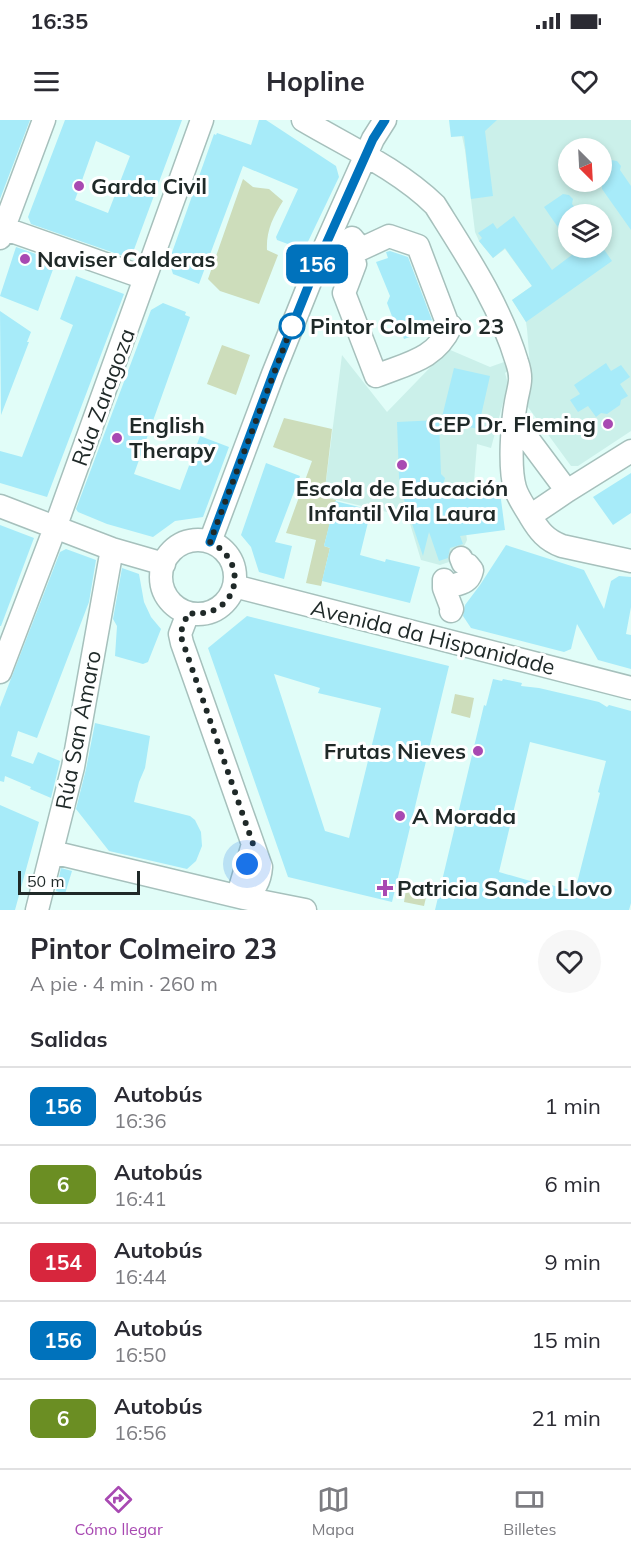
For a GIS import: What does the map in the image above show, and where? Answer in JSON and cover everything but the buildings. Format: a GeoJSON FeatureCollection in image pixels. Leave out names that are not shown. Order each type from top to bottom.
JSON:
{"type":"FeatureCollection","features":[{"type":"Feature","properties":{"kind":"street"},"geometry":{"type":"LineString","coordinates":[[44,120],[1,231],[144,278]]}},
{"type":"Feature","properties":{"kind":"street","name":"Rúa Zaragoza"},"geometry":{"type":"LineString","coordinates":[[0,672],[55,528],[202,120]]}},
{"type":"Feature","properties":{"kind":"street"},"geometry":{"type":"LineString","coordinates":[[303,120],[393,173],[435,205],[483,282],[502,320],[519,366],[521,381],[514,420],[512,454],[515,488],[542,534],[552,542],[581,551],[631,561]]}},
{"type":"Feature","properties":{"kind":"street"},"geometry":{"type":"LineString","coordinates":[[326,134],[352,133],[384,121]]}},
{"type":"Feature","properties":{"kind":"street"},"geometry":{"type":"LineString","coordinates":[[210,542],[318,262],[365,157],[384,121]]}},
{"type":"Feature","properties":{"kind":"street"},"geometry":{"type":"LineString","coordinates":[[389,236],[418,246],[448,325],[451,326],[444,341],[430,354],[376,376],[344,293],[355,264],[346,254],[352,238],[361,249],[389,236]]}},
{"type":"Feature","properties":{"kind":"street"},"geometry":{"type":"LineString","coordinates":[[514,420],[567,491]]}},
{"type":"Feature","properties":{"kind":"street"},"geometry":{"type":"LineString","coordinates":[[530,516],[631,451]]}},
{"type":"Feature","properties":{"kind":"street"},"geometry":{"type":"LineString","coordinates":[[0,506],[112,549],[164,564]]}},
{"type":"Feature","properties":{"kind":"street"},"geometry":{"type":"LineString","coordinates":[[188,541],[210,542],[228,554],[236,575],[234,586],[231,595],[217,609],[198,614],[188,613],[177,607],[166,593],[161,576],[164,564],[169,554],[177,546],[188,541]]}},
{"type":"Feature","properties":{"kind":"street","name":"Rúa San Amaro"},"geometry":{"type":"LineString","coordinates":[[38,910],[73,767],[112,549]]}},
{"type":"Feature","properties":{"kind":"street"},"geometry":{"type":"LineString","coordinates":[[451,610],[444,588],[456,578]]}},
{"type":"Feature","properties":{"kind":"street","name":"Avenida da Hispanidade"},"geometry":{"type":"LineString","coordinates":[[234,586],[631,688]]}},
{"type":"Feature","properties":{"kind":"street"},"geometry":{"type":"LineString","coordinates":[[188,613],[180,634],[182,643],[253,844],[267,861],[277,888],[298,908]]}},
{"type":"Feature","properties":{"kind":"street"},"geometry":{"type":"LineString","coordinates":[[243,898],[240,888],[253,844]]}},
{"type":"Feature","properties":{"kind":"street"},"geometry":{"type":"LineString","coordinates":[[52,852],[243,898],[298,908]]}},
{"type":"Feature","properties":{"kind":"shaded area"},"geometry":{"type":"Polygon","coordinates":[[[492,120],[631,120],[631,431],[578,466],[571,466],[525,403],[530,366],[527,329],[526,322],[512,300],[532,286],[505,249],[493,258],[479,241],[475,232],[462,136],[467,130],[492,120]]]}},
{"type":"Feature","properties":{"kind":"shaded area","name":"Escola de Educación Infantil Vila Laura"},"geometry":{"type":"Polygon","coordinates":[[[448,349],[490,367],[504,362],[508,371],[505,373],[508,384],[491,448],[477,444],[474,482],[459,484],[467,540],[458,559],[440,565],[421,560],[408,517],[324,497],[342,355],[387,412],[448,349]]]}},
{"type":"Feature","properties":{"kind":"green space"},"geometry":{"type":"Polygon","coordinates":[[[243,179],[253,187],[269,189],[283,201],[271,224],[267,243],[267,250],[278,255],[259,304],[220,291],[208,279],[243,179]]]}},
{"type":"Feature","properties":{"kind":"green space"},"geometry":{"type":"Polygon","coordinates":[[[222,345],[250,355],[236,395],[207,384],[222,345]]]}},
{"type":"Feature","properties":{"kind":"green space"},"geometry":{"type":"Polygon","coordinates":[[[284,418],[332,429],[324,497],[336,500],[324,546],[330,548],[321,586],[306,583],[316,540],[286,533],[312,461],[273,447],[284,418]]]}},
{"type":"Feature","properties":{"kind":"green space"},"geometry":{"type":"Polygon","coordinates":[[[455,694],[474,698],[470,718],[451,713],[455,694]]]}},
{"type":"Feature","properties":{"kind":"green space"},"geometry":{"type":"Polygon","coordinates":[[[407,884],[428,889],[424,906],[404,902],[407,884]]]}},
{"type":"Feature","properties":{"kind":"bus line","name":"156"},"geometry":{"type":"LineString","coordinates":[[210,542],[318,262],[373,139],[385,120]]}},
{"type":"Feature","properties":{"kind":"place","name":"Garda Civil"},"geometry":{"type":"Point","coordinates":[79,186]}},
{"type":"Feature","properties":{"kind":"place","name":"Naviser Calderas"},"geometry":{"type":"Point","coordinates":[25,259]}},
{"type":"Feature","properties":{"kind":"place","name":"Pintor Colmeiro 23"},"geometry":{"type":"Point","coordinates":[292,326]}},
{"type":"Feature","properties":{"kind":"place","name":"CEP Dr. Fleming"},"geometry":{"type":"Point","coordinates":[608,424]}},
{"type":"Feature","properties":{"kind":"place","name":"English Therapy"},"geometry":{"type":"Point","coordinates":[117,438]}},
{"type":"Feature","properties":{"kind":"place","name":"Escola de Educación Infantil Vila Laura"},"geometry":{"type":"Point","coordinates":[402,465]}},
{"type":"Feature","properties":{"kind":"place","name":"Frutas Nieves"},"geometry":{"type":"Point","coordinates":[478,751]}},
{"type":"Feature","properties":{"kind":"place","name":"A Morada"},"geometry":{"type":"Point","coordinates":[400,816]}},
{"type":"Feature","properties":{"kind":"place","name":"Patricia Sande Llovo"},"geometry":{"type":"Point","coordinates":[385,888]}},
{"type":"Feature","properties":{"kind":"route"},"geometry":{"type":"LineString","coordinates":[[247,864],[253,844],[180,634],[188,613],[208,613],[225,603],[231,595],[236,575],[233,564],[228,554],[210,542],[295,318],[292,326]]}}]}
